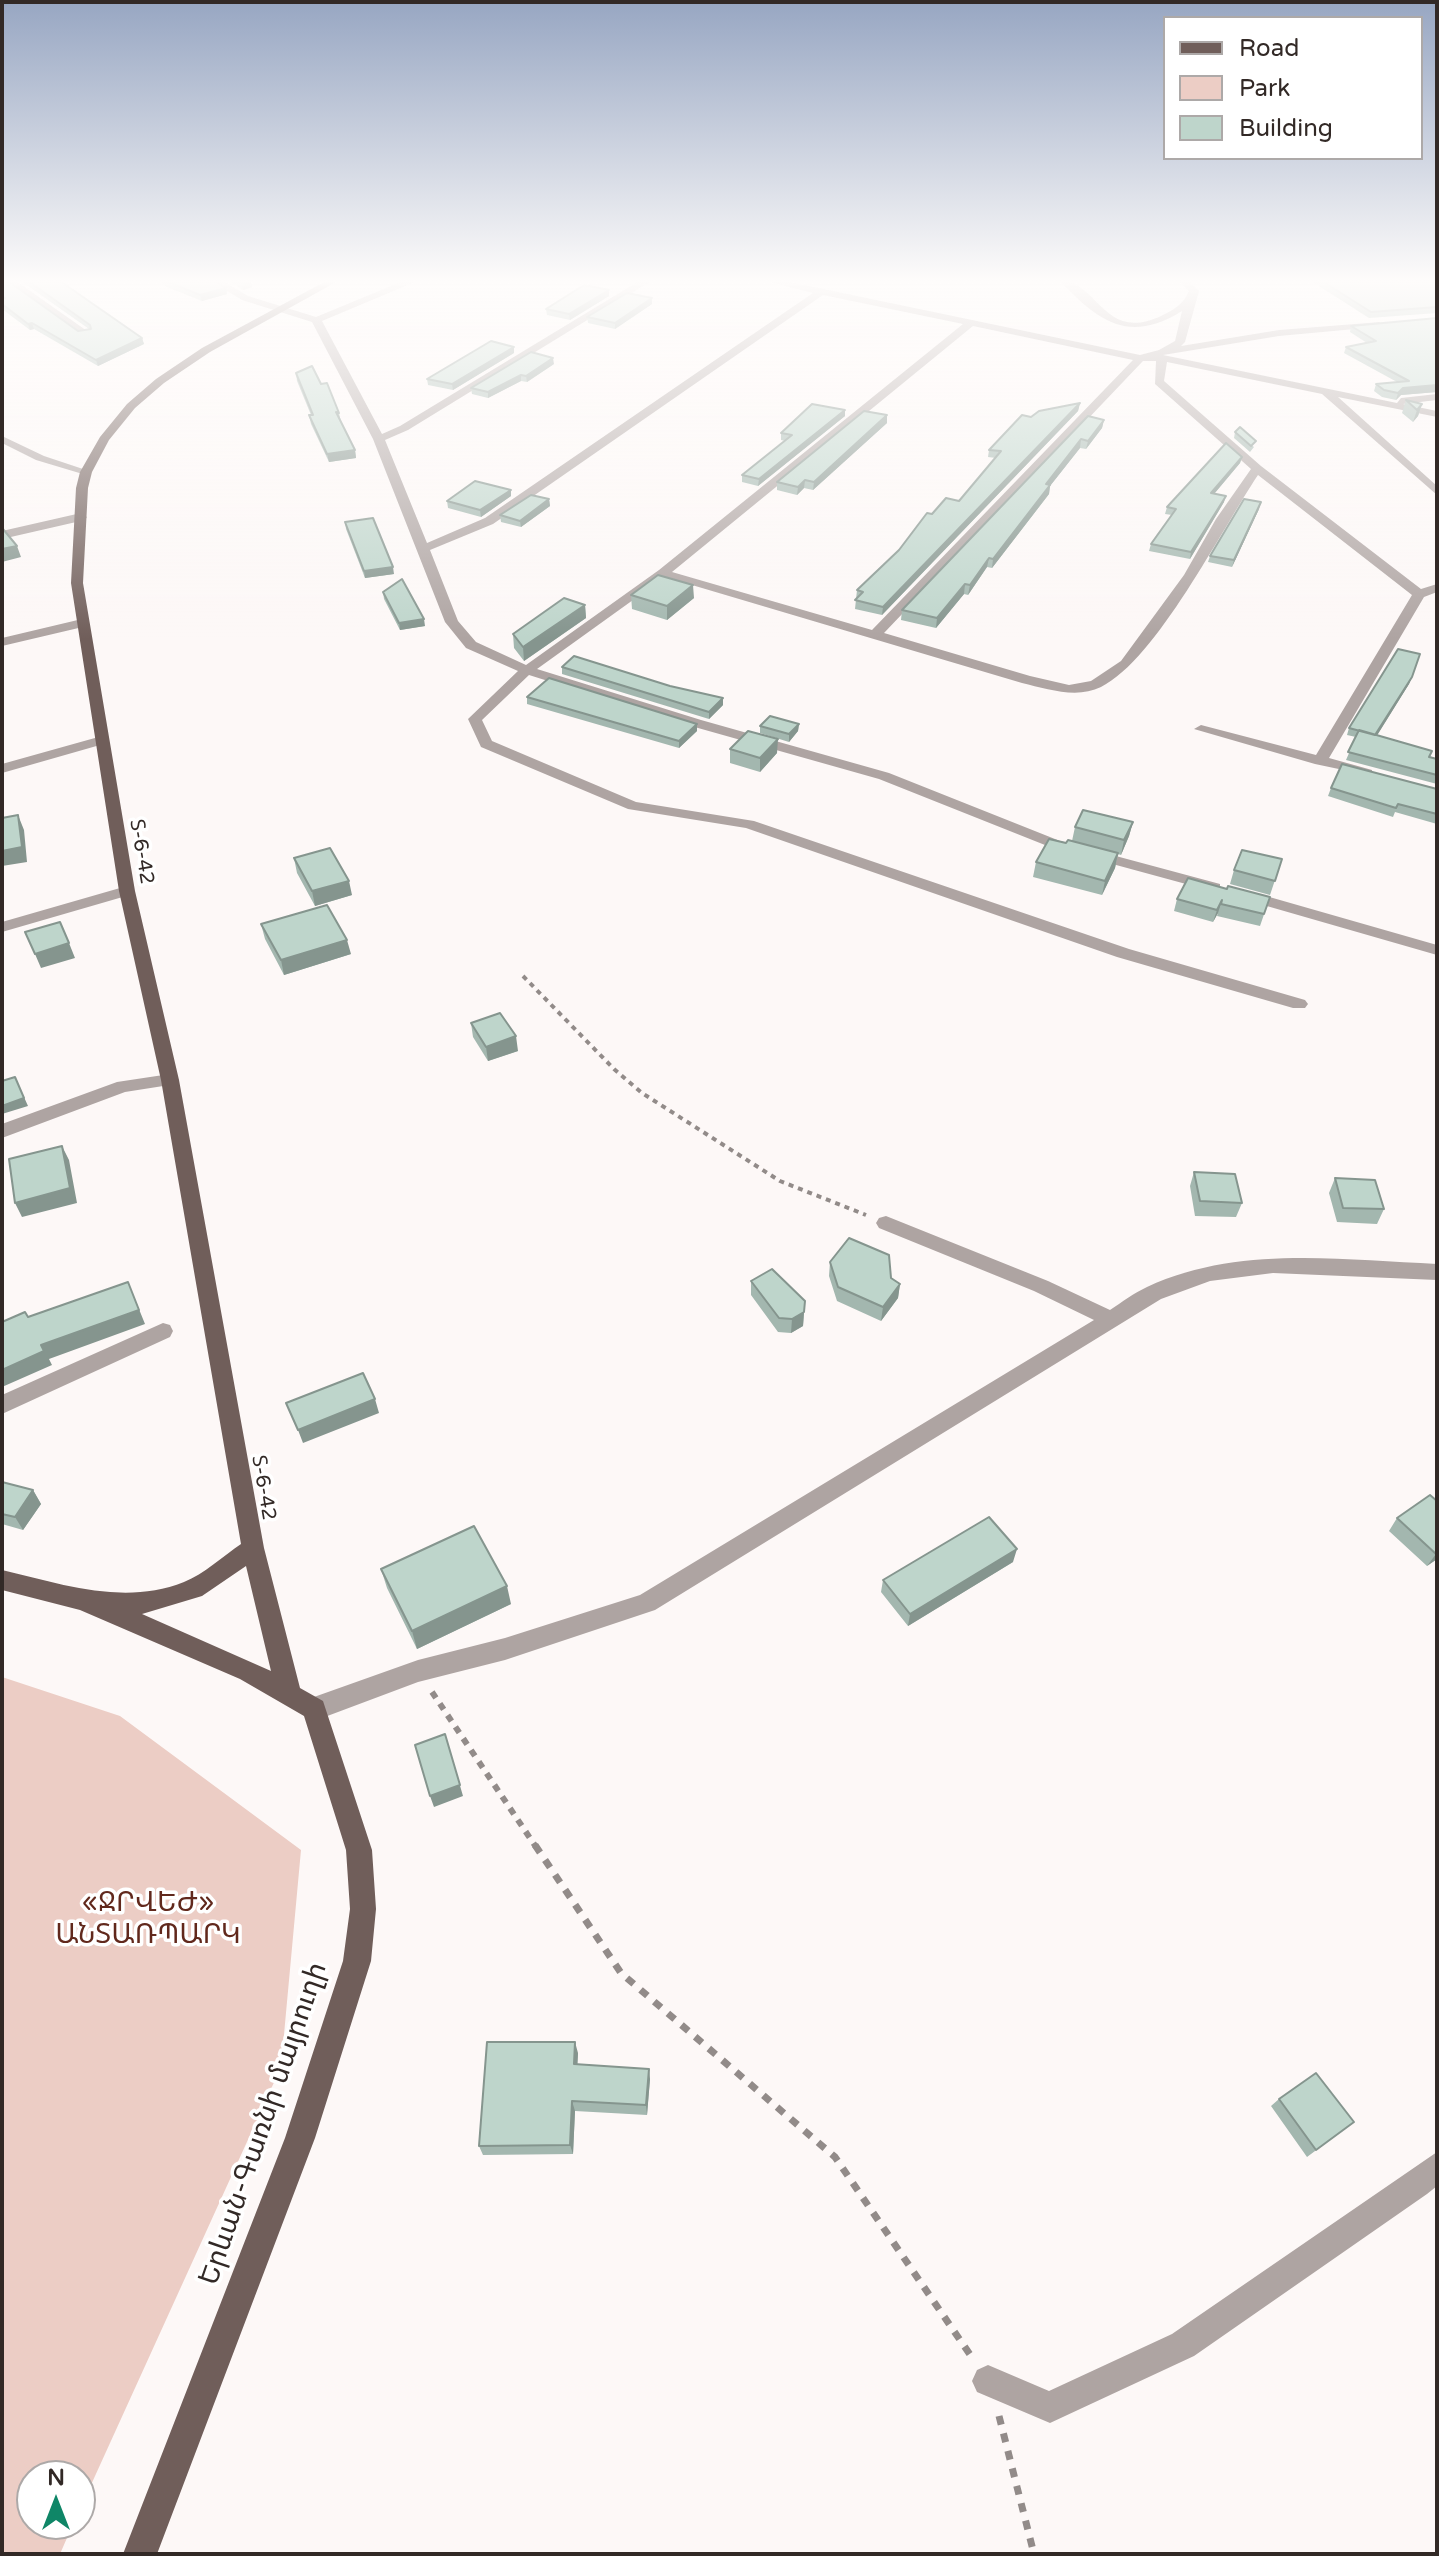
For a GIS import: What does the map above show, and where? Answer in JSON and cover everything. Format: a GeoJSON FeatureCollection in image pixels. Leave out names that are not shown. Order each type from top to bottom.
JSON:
{"type":"FeatureCollection","features":[{"type":"Feature","properties":{"kind":"main road","name":"Տ-6-42"},"geometry":{"type":"LineString","coordinates":[[138,400],[104,439],[86,472],[77,583],[82,623],[127,891],[170,1080],[253,1548],[301,1701]]}},
{"type":"Feature","properties":{"kind":"main road"},"geometry":{"type":"LineString","coordinates":[[83,1600],[148,1604],[194,1589],[253,1548]]}},
{"type":"Feature","properties":{"kind":"main road"},"geometry":{"type":"LineString","coordinates":[[2,1580],[83,1600],[249,1671],[301,1701]]}},
{"type":"Feature","properties":{"kind":"main road","name":"Երևան-Գառնի մայրուղի"},"geometry":{"type":"LineString","coordinates":[[140,2554],[300,2138],[357,1961],[363,1909],[359,1850],[301,1701]]}},
{"type":"Feature","properties":{"kind":"street"},"geometry":{"type":"LineString","coordinates":[[359,400],[379,439],[425,548],[452,622],[471,645],[527,670],[696,723],[884,776],[1055,844],[1367,928],[1437,950]]}},
{"type":"Feature","properties":{"kind":"street"},"geometry":{"type":"LineString","coordinates":[[379,439],[450,400]]}},
{"type":"Feature","properties":{"kind":"street"},"geometry":{"type":"LineString","coordinates":[[425,548],[489,521],[663,400]]}},
{"type":"Feature","properties":{"kind":"street"},"geometry":{"type":"LineString","coordinates":[[876,400],[663,573],[527,670],[475,719],[486,744],[633,806],[749,824],[1123,953],[1299,1004]]}},
{"type":"Feature","properties":{"kind":"street"},"geometry":{"type":"LineString","coordinates":[[875,635],[1100,400]]}},
{"type":"Feature","properties":{"kind":"street"},"geometry":{"type":"LineString","coordinates":[[1180,400],[1257,468],[1419,594]]}},
{"type":"Feature","properties":{"kind":"street"},"geometry":{"type":"LineString","coordinates":[[1335,400],[1437,492]]}},
{"type":"Feature","properties":{"kind":"street"},"geometry":{"type":"LineString","coordinates":[[1369,400],[1437,414]]}},
{"type":"Feature","properties":{"kind":"street"},"geometry":{"type":"LineString","coordinates":[[1383,403],[1407,400]]}},
{"type":"Feature","properties":{"kind":"street"},"geometry":{"type":"LineString","coordinates":[[2,439],[40,458],[86,472]]}},
{"type":"Feature","properties":{"kind":"street"},"geometry":{"type":"LineString","coordinates":[[663,573],[1027,680],[1069,689],[1095,685],[1126,664],[1190,576],[1222,519],[1257,468]]}},
{"type":"Feature","properties":{"kind":"street"},"geometry":{"type":"LineString","coordinates":[[2,535],[81,517]]}},
{"type":"Feature","properties":{"kind":"street"},"geometry":{"type":"LineString","coordinates":[[1320,761],[1419,594],[1437,588]]}},
{"type":"Feature","properties":{"kind":"street"},"geometry":{"type":"LineString","coordinates":[[2,642],[82,623]]}},
{"type":"Feature","properties":{"kind":"street"},"geometry":{"type":"LineString","coordinates":[[1201,729],[1379,776]]}},
{"type":"Feature","properties":{"kind":"street"},"geometry":{"type":"LineString","coordinates":[[2,769],[102,740]]}},
{"type":"Feature","properties":{"kind":"street"},"geometry":{"type":"LineString","coordinates":[[2,927],[127,891]]}},
{"type":"Feature","properties":{"kind":"street"},"geometry":{"type":"LineString","coordinates":[[2,1131],[123,1086],[170,1080]]}},
{"type":"Feature","properties":{"kind":"street"},"geometry":{"type":"LineString","coordinates":[[886,1223],[1041,1286],[1111,1319]]}},
{"type":"Feature","properties":{"kind":"street"},"geometry":{"type":"LineString","coordinates":[[301,1701],[505,1649],[647,1603],[1154,1293],[1209,1274],[1273,1265],[1437,1272]]}},
{"type":"Feature","properties":{"kind":"street"},"geometry":{"type":"LineString","coordinates":[[2,1405],[163,1331]]}},
{"type":"Feature","properties":{"kind":"street"},"geometry":{"type":"LineString","coordinates":[[988,2381],[1050,2407],[1183,2345],[1417,2184],[1437,2167]]}},
{"type":"Feature","properties":{"kind":"path"},"geometry":{"type":"LineString","coordinates":[[523,976],[592,1048],[642,1093],[780,1181],[886,1223]]}},
{"type":"Feature","properties":{"kind":"path"},"geometry":{"type":"LineString","coordinates":[[418,1671],[621,1973],[835,2157],[988,2381],[1008,2443],[1034,2554]]}},
{"type":"Feature","properties":{"kind":"green space","name":"«ՋՐՎԵԺ» ԱՆՏԱՌՊԱՐԿ"},"geometry":{"type":"Polygon","coordinates":[[[2,1677],[120,1716],[301,1850],[281,2067],[96,2474],[96,2460],[16,2460],[16,2540],[66,2540],[60,2554],[2,2554],[2,1677]]]}},
{"type":"Feature","properties":{"kind":"building"},"geometry":{"type":"Polygon","coordinates":[[[307,400],[334,400],[339,413],[336,412],[355,450],[327,454],[309,415],[313,415],[307,400]]]}},
{"type":"Feature","properties":{"kind":"building"},"geometry":{"type":"Polygon","coordinates":[[[1406,400],[1422,404],[1417,410],[1406,400]]]}},
{"type":"Feature","properties":{"kind":"building"},"geometry":{"type":"Polygon","coordinates":[[[1080,403],[883,607],[855,600],[863,592],[857,590],[899,550],[927,513],[932,514],[946,498],[959,501],[1001,451],[989,450],[1022,415],[1031,417],[1039,411],[1080,403]]]}},
{"type":"Feature","properties":{"kind":"building"},"geometry":{"type":"Polygon","coordinates":[[[812,404],[845,410],[759,479],[742,475],[792,435],[781,433],[812,404]]]}},
{"type":"Feature","properties":{"kind":"building"},"geometry":{"type":"Polygon","coordinates":[[[864,411],[887,415],[814,482],[805,480],[798,487],[777,482],[864,411]]]}},
{"type":"Feature","properties":{"kind":"building"},"geometry":{"type":"Polygon","coordinates":[[[1088,416],[1104,420],[1088,441],[1081,439],[1046,484],[1050,485],[970,585],[965,584],[937,618],[902,610],[1088,416]]]}},
{"type":"Feature","properties":{"kind":"building"},"geometry":{"type":"Polygon","coordinates":[[[1240,427],[1256,441],[1251,446],[1235,432],[1240,427]]]}},
{"type":"Feature","properties":{"kind":"building"},"geometry":{"type":"Polygon","coordinates":[[[1226,443],[1242,457],[1211,493],[1226,496],[1191,552],[1151,544],[1176,509],[1167,507],[1226,443]]]}},
{"type":"Feature","properties":{"kind":"building"},"geometry":{"type":"Polygon","coordinates":[[[475,481],[511,490],[480,510],[447,501],[475,481]]]}},
{"type":"Feature","properties":{"kind":"building"},"geometry":{"type":"Polygon","coordinates":[[[531,495],[549,499],[520,521],[500,515],[531,495]]]}},
{"type":"Feature","properties":{"kind":"building"},"geometry":{"type":"Polygon","coordinates":[[[1244,499],[1261,502],[1234,560],[1210,556],[1244,499]]]}},
{"type":"Feature","properties":{"kind":"building"},"geometry":{"type":"Polygon","coordinates":[[[373,518],[393,567],[364,571],[345,522],[373,518]]]}},
{"type":"Feature","properties":{"kind":"building"},"geometry":{"type":"Polygon","coordinates":[[[3,529],[17,546],[2,549],[3,529]]]}},
{"type":"Feature","properties":{"kind":"building"},"geometry":{"type":"Polygon","coordinates":[[[658,575],[693,585],[667,606],[631,595],[658,575]]]}},
{"type":"Feature","properties":{"kind":"building"},"geometry":{"type":"Polygon","coordinates":[[[402,579],[424,619],[399,623],[383,592],[402,579]]]}},
{"type":"Feature","properties":{"kind":"building"},"geometry":{"type":"Polygon","coordinates":[[[564,598],[585,605],[523,647],[513,634],[564,598]]]}},
{"type":"Feature","properties":{"kind":"building"},"geometry":{"type":"Polygon","coordinates":[[[1398,649],[1420,654],[1412,677],[1375,735],[1349,728],[1398,649]]]}},
{"type":"Feature","properties":{"kind":"building"},"geometry":{"type":"Polygon","coordinates":[[[574,656],[670,686],[723,698],[709,712],[562,667],[574,656]]]}},
{"type":"Feature","properties":{"kind":"building"},"geometry":{"type":"Polygon","coordinates":[[[549,678],[697,724],[679,741],[527,697],[549,678]]]}},
{"type":"Feature","properties":{"kind":"building"},"geometry":{"type":"Polygon","coordinates":[[[770,716],[799,724],[789,734],[760,726],[770,716]]]}},
{"type":"Feature","properties":{"kind":"building"},"geometry":{"type":"Polygon","coordinates":[[[1359,730],[1432,751],[1429,757],[1437,759],[1437,775],[1348,752],[1359,730]]]}},
{"type":"Feature","properties":{"kind":"building"},"geometry":{"type":"Polygon","coordinates":[[[748,731],[778,739],[760,758],[730,749],[748,731]]]}},
{"type":"Feature","properties":{"kind":"building"},"geometry":{"type":"Polygon","coordinates":[[[1342,764],[1437,789],[1437,814],[1398,804],[1396,808],[1331,788],[1342,764]]]}},
{"type":"Feature","properties":{"kind":"building"},"geometry":{"type":"Polygon","coordinates":[[[1083,810],[1133,822],[1124,840],[1075,827],[1083,810]]]}},
{"type":"Feature","properties":{"kind":"building"},"geometry":{"type":"Polygon","coordinates":[[[18,815],[22,847],[2,851],[2,818],[18,815]]]}},
{"type":"Feature","properties":{"kind":"building"},"geometry":{"type":"Polygon","coordinates":[[[1049,839],[1066,843],[1068,840],[1118,853],[1105,881],[1036,862],[1049,839]]]}},
{"type":"Feature","properties":{"kind":"building"},"geometry":{"type":"Polygon","coordinates":[[[330,848],[349,881],[312,891],[294,858],[330,848]]]}},
{"type":"Feature","properties":{"kind":"building"},"geometry":{"type":"Polygon","coordinates":[[[1242,850],[1282,859],[1275,881],[1234,870],[1242,850]]]}},
{"type":"Feature","properties":{"kind":"building"},"geometry":{"type":"Polygon","coordinates":[[[1188,878],[1270,897],[1264,914],[1221,904],[1222,900],[1217,910],[1177,899],[1188,878]]]}},
{"type":"Feature","properties":{"kind":"building"},"geometry":{"type":"Polygon","coordinates":[[[327,905],[347,940],[281,960],[261,924],[327,905]]]}},
{"type":"Feature","properties":{"kind":"building"},"geometry":{"type":"Polygon","coordinates":[[[60,922],[69,943],[35,954],[25,932],[60,922]]]}},
{"type":"Feature","properties":{"kind":"building"},"geometry":{"type":"Polygon","coordinates":[[[500,1013],[516,1036],[486,1047],[471,1023],[500,1013]]]}},
{"type":"Feature","properties":{"kind":"building"},"geometry":{"type":"Polygon","coordinates":[[[15,1077],[24,1098],[2,1106],[2,1081],[15,1077]]]}},
{"type":"Feature","properties":{"kind":"building"},"geometry":{"type":"Polygon","coordinates":[[[62,1146],[70,1188],[15,1203],[9,1159],[62,1146]]]}},
{"type":"Feature","properties":{"kind":"building"},"geometry":{"type":"Polygon","coordinates":[[[1194,1172],[1235,1174],[1242,1203],[1200,1201],[1194,1172]]]}},
{"type":"Feature","properties":{"kind":"building"},"geometry":{"type":"Polygon","coordinates":[[[1335,1178],[1375,1180],[1384,1209],[1343,1208],[1335,1178]]]}},
{"type":"Feature","properties":{"kind":"building"},"geometry":{"type":"Polygon","coordinates":[[[849,1238],[889,1255],[891,1278],[900,1284],[883,1307],[838,1287],[830,1262],[849,1238]]]}},
{"type":"Feature","properties":{"kind":"building"},"geometry":{"type":"Polygon","coordinates":[[[772,1269],[805,1301],[804,1312],[792,1319],[779,1318],[751,1281],[772,1269]]]}},
{"type":"Feature","properties":{"kind":"building"},"geometry":{"type":"Polygon","coordinates":[[[128,1282],[139,1310],[41,1345],[44,1351],[2,1370],[2,1322],[25,1312],[28,1317],[128,1282]]]}},
{"type":"Feature","properties":{"kind":"building"},"geometry":{"type":"Polygon","coordinates":[[[363,1373],[375,1399],[298,1430],[286,1403],[363,1373]]]}},
{"type":"Feature","properties":{"kind":"building"},"geometry":{"type":"Polygon","coordinates":[[[2,1482],[33,1490],[15,1517],[2,1514],[2,1482]]]}},
{"type":"Feature","properties":{"kind":"building"},"geometry":{"type":"Polygon","coordinates":[[[1430,1495],[1437,1501],[1436,1554],[1397,1518],[1430,1495]]]}},
{"type":"Feature","properties":{"kind":"building"},"geometry":{"type":"Polygon","coordinates":[[[989,1517],[1017,1549],[910,1614],[883,1580],[989,1517]]]}},
{"type":"Feature","properties":{"kind":"building"},"geometry":{"type":"Polygon","coordinates":[[[474,1526],[507,1586],[412,1631],[381,1569],[474,1526]]]}},
{"type":"Feature","properties":{"kind":"building"},"geometry":{"type":"Polygon","coordinates":[[[445,1734],[460,1785],[430,1796],[415,1745],[445,1734]]]}},
{"type":"Feature","properties":{"kind":"building"},"geometry":{"type":"Polygon","coordinates":[[[487,2042],[575,2042],[574,2064],[649,2069],[646,2105],[572,2101],[570,2145],[479,2146],[487,2042]]]}},
{"type":"Feature","properties":{"kind":"building"},"geometry":{"type":"Polygon","coordinates":[[[1316,2073],[1354,2122],[1316,2150],[1279,2099],[1316,2073]]]}}]}
